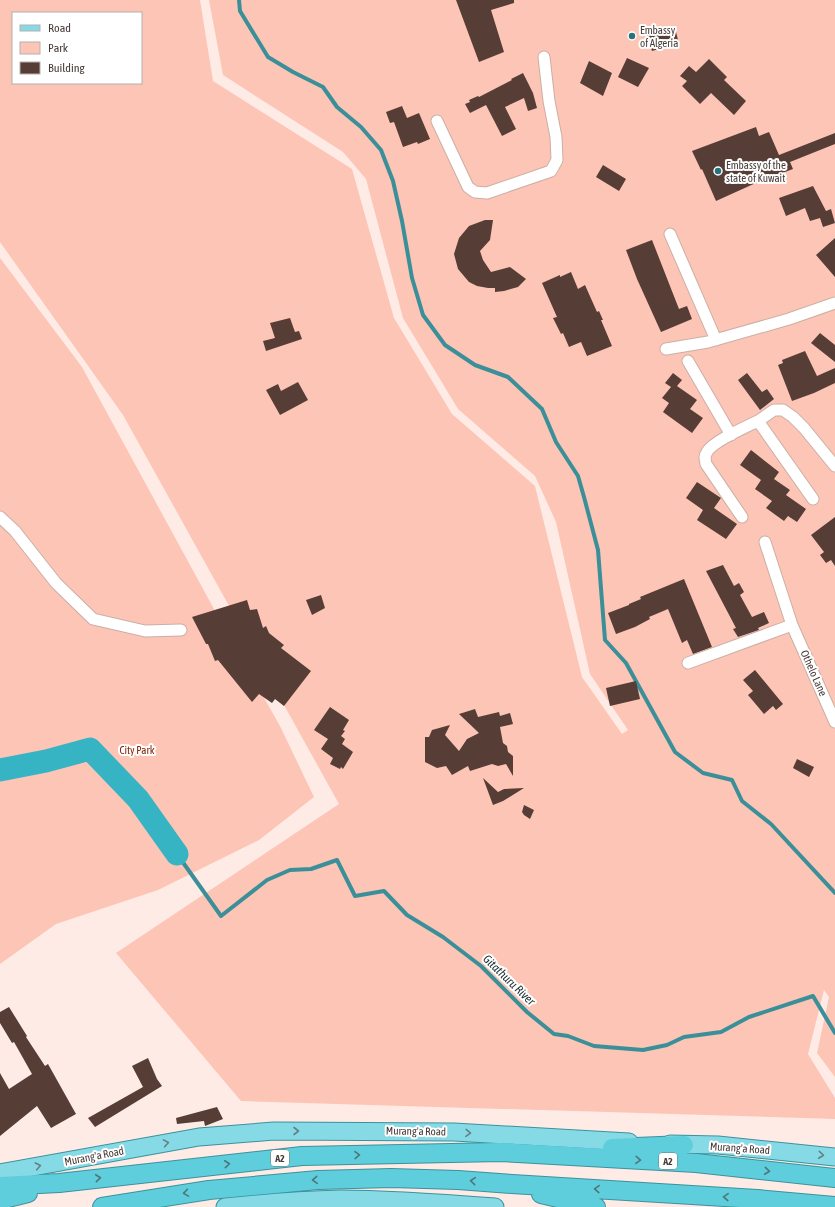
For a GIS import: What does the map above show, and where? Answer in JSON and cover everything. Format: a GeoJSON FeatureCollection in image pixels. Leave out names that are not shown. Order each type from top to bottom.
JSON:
{"type":"FeatureCollection","features":[{"type":"Feature","properties":{"kind":"highway"},"geometry":{"type":"LineString","coordinates":[[501,1152],[684,1145]]}},
{"type":"Feature","properties":{"kind":"highway","name":"Murang'a Road"},"geometry":{"type":"LineString","coordinates":[[0,1186],[59,1182],[302,1156],[501,1152],[696,1163],[835,1178]]}},
{"type":"Feature","properties":{"kind":"highway","name":"A2"},"geometry":{"type":"LineString","coordinates":[[102,1207],[209,1190],[318,1180],[391,1178],[458,1180],[757,1199],[835,1206]]}},
{"type":"Feature","properties":{"kind":"highway","name":"Murang'a Road"},"geometry":{"type":"LineString","coordinates":[[0,1200],[20,1196],[59,1182]]}},
{"type":"Feature","properties":{"kind":"highway"},"geometry":{"type":"LineString","coordinates":[[512,1184],[539,1194],[596,1207]]}},
{"type":"Feature","properties":{"kind":"main road","name":"Murang'a Road"},"geometry":{"type":"LineString","coordinates":[[0,1173],[199,1137],[274,1131],[454,1132],[684,1145],[718,1145],[835,1157]]}},
{"type":"Feature","properties":{"kind":"main road"},"geometry":{"type":"LineString","coordinates":[[225,1207],[271,1202],[421,1202],[495,1207]]}},
{"type":"Feature","properties":{"kind":"street"},"geometry":{"type":"LineString","coordinates":[[437,121],[468,187],[475,192],[488,193],[551,171],[557,160],[556,137],[549,102],[544,57]]}},
{"type":"Feature","properties":{"kind":"street"},"geometry":{"type":"LineString","coordinates":[[670,234],[716,340]]}},
{"type":"Feature","properties":{"kind":"street"},"geometry":{"type":"LineString","coordinates":[[666,350],[716,340],[788,319],[835,303]]}},
{"type":"Feature","properties":{"kind":"street"},"geometry":{"type":"LineString","coordinates":[[688,361],[731,435]]}},
{"type":"Feature","properties":{"kind":"street"},"geometry":{"type":"LineString","coordinates":[[742,517],[706,464],[705,457],[713,445],[758,421],[774,410],[783,410],[793,417],[835,466]]}},
{"type":"Feature","properties":{"kind":"street"},"geometry":{"type":"LineString","coordinates":[[758,421],[813,499]]}},
{"type":"Feature","properties":{"kind":"street"},"geometry":{"type":"LineString","coordinates":[[0,516],[15,530],[56,583],[93,619],[144,631],[181,630]]}},
{"type":"Feature","properties":{"kind":"street","name":"Othelo Lane"},"geometry":{"type":"LineString","coordinates":[[765,542],[792,625],[835,722]]}},
{"type":"Feature","properties":{"kind":"street"},"geometry":{"type":"LineString","coordinates":[[688,662],[792,625]]}},
{"type":"Feature","properties":{"kind":"green space"},"geometry":{"type":"Polygon","coordinates":[[[0,0],[200,0],[213,81],[352,169],[394,318],[452,414],[535,486],[582,677],[622,734],[628,730],[590,674],[556,522],[535,476],[458,409],[403,318],[366,179],[343,152],[223,75],[209,0],[835,0],[835,1077],[817,1053],[829,997],[824,990],[808,1054],[835,1098],[835,1119],[241,1101],[116,953],[339,804],[123,415],[0,242],[0,0]]]}},
{"type":"Feature","properties":{"kind":"green space","name":"City Park"},"geometry":{"type":"Polygon","coordinates":[[[0,258],[82,367],[220,620],[280,726],[314,797],[259,840],[158,890],[56,924],[0,964],[0,258]]]}},
{"type":"Feature","properties":{"kind":"building"},"geometry":{"type":"Polygon","coordinates":[[[456,0],[514,0],[514,3],[491,10],[504,52],[479,62],[456,0]]]}},
{"type":"Feature","properties":{"kind":"building"},"geometry":{"type":"Polygon","coordinates":[[[675,28],[679,44],[652,51],[645,30],[651,35],[665,33],[675,28]]]}},
{"type":"Feature","properties":{"kind":"building"},"geometry":{"type":"Polygon","coordinates":[[[627,58],[649,68],[638,87],[618,77],[627,58]]]}},
{"type":"Feature","properties":{"kind":"building"},"geometry":{"type":"Polygon","coordinates":[[[709,59],[727,77],[724,80],[746,101],[734,115],[711,93],[700,104],[682,86],[687,81],[680,76],[689,66],[696,72],[709,59]]]}},
{"type":"Feature","properties":{"kind":"building"},"geometry":{"type":"Polygon","coordinates":[[[589,61],[612,73],[603,96],[580,83],[589,61]]]}},
{"type":"Feature","properties":{"kind":"building"},"geometry":{"type":"Polygon","coordinates":[[[523,73],[533,93],[537,108],[528,111],[524,98],[505,107],[516,129],[502,136],[486,105],[470,113],[465,104],[470,102],[469,100],[478,96],[479,97],[523,73]]]}},
{"type":"Feature","properties":{"kind":"building"},"geometry":{"type":"Polygon","coordinates":[[[402,106],[407,118],[419,113],[430,139],[418,144],[417,142],[403,147],[394,122],[390,123],[386,112],[402,106]]]}},
{"type":"Feature","properties":{"kind":"building"},"geometry":{"type":"Polygon","coordinates":[[[756,127],[759,136],[769,132],[779,155],[835,133],[835,144],[790,162],[793,169],[758,182],[716,201],[702,169],[701,170],[692,151],[756,127]]]}},
{"type":"Feature","properties":{"kind":"building"},"geometry":{"type":"Polygon","coordinates":[[[603,165],[626,179],[619,191],[596,177],[603,165]]]}},
{"type":"Feature","properties":{"kind":"building"},"geometry":{"type":"Polygon","coordinates":[[[813,186],[826,211],[831,209],[835,223],[823,227],[820,218],[810,221],[805,208],[786,216],[779,198],[813,186]]]}},
{"type":"Feature","properties":{"kind":"building"},"geometry":{"type":"Polygon","coordinates":[[[485,220],[493,220],[490,240],[480,251],[483,260],[491,272],[510,267],[526,279],[518,287],[495,292],[495,288],[477,286],[469,282],[458,269],[454,254],[459,238],[469,226],[485,220]]]}},
{"type":"Feature","properties":{"kind":"building"},"geometry":{"type":"Polygon","coordinates":[[[835,238],[835,277],[816,255],[835,238]]]}},
{"type":"Feature","properties":{"kind":"building"},"geometry":{"type":"Polygon","coordinates":[[[652,240],[679,309],[687,306],[692,319],[661,332],[637,279],[626,250],[652,240]]]}},
{"type":"Feature","properties":{"kind":"building"},"geometry":{"type":"Polygon","coordinates":[[[571,272],[578,289],[585,285],[597,312],[599,311],[603,320],[601,320],[612,346],[587,356],[581,342],[569,347],[563,333],[561,334],[553,318],[557,317],[542,283],[571,272]]]}},
{"type":"Feature","properties":{"kind":"building"},"geometry":{"type":"Polygon","coordinates":[[[290,318],[295,332],[299,331],[302,339],[266,351],[263,341],[275,338],[270,323],[290,318]]]}},
{"type":"Feature","properties":{"kind":"building"},"geometry":{"type":"Polygon","coordinates":[[[820,333],[835,345],[835,362],[811,343],[820,333]]]}},
{"type":"Feature","properties":{"kind":"building"},"geometry":{"type":"Polygon","coordinates":[[[805,351],[817,376],[835,368],[835,383],[792,401],[778,365],[783,363],[782,360],[805,351]]]}},
{"type":"Feature","properties":{"kind":"building"},"geometry":{"type":"Polygon","coordinates":[[[673,373],[682,380],[677,386],[697,400],[690,409],[703,418],[692,433],[663,412],[669,403],[662,398],[671,387],[665,383],[673,373]]]}},
{"type":"Feature","properties":{"kind":"building"},"geometry":{"type":"Polygon","coordinates":[[[747,373],[762,392],[767,389],[774,399],[760,410],[738,380],[747,373]]]}},
{"type":"Feature","properties":{"kind":"building"},"geometry":{"type":"Polygon","coordinates":[[[298,382],[308,400],[280,415],[266,390],[278,384],[281,391],[298,382]]]}},
{"type":"Feature","properties":{"kind":"building"},"geometry":{"type":"Polygon","coordinates":[[[751,450],[779,472],[774,479],[790,490],[786,495],[806,509],[797,522],[788,516],[784,521],[766,508],[772,501],[755,489],[761,480],[740,465],[751,450]]]}},
{"type":"Feature","properties":{"kind":"building"},"geometry":{"type":"Polygon","coordinates":[[[697,482],[721,498],[714,508],[737,524],[726,539],[697,520],[703,510],[686,498],[697,482]]]}},
{"type":"Feature","properties":{"kind":"building"},"geometry":{"type":"Polygon","coordinates":[[[835,517],[835,566],[831,560],[826,563],[820,555],[824,552],[811,535],[835,517]]]}},
{"type":"Feature","properties":{"kind":"building"},"geometry":{"type":"Polygon","coordinates":[[[723,565],[734,586],[739,583],[744,592],[740,595],[752,617],[764,612],[769,623],[758,628],[759,630],[738,637],[733,629],[736,628],[706,571],[723,565]]]}},
{"type":"Feature","properties":{"kind":"building"},"geometry":{"type":"Polygon","coordinates":[[[684,579],[712,647],[693,654],[687,640],[682,643],[668,609],[649,617],[650,619],[635,627],[616,634],[608,613],[641,599],[640,597],[684,579]]]}},
{"type":"Feature","properties":{"kind":"building"},"geometry":{"type":"Polygon","coordinates":[[[321,595],[325,608],[312,615],[306,600],[321,595]]]}},
{"type":"Feature","properties":{"kind":"building"},"geometry":{"type":"Polygon","coordinates":[[[247,600],[250,610],[257,609],[263,628],[266,626],[269,633],[284,645],[281,648],[311,671],[284,706],[275,699],[272,703],[259,694],[252,702],[218,660],[215,661],[208,644],[206,644],[192,617],[247,600]]]}},
{"type":"Feature","properties":{"kind":"building"},"geometry":{"type":"Polygon","coordinates":[[[755,670],[783,704],[776,710],[773,706],[764,714],[748,695],[753,691],[743,680],[755,670]]]}},
{"type":"Feature","properties":{"kind":"building"},"geometry":{"type":"Polygon","coordinates":[[[636,681],[640,699],[610,706],[606,688],[636,681]]]}},
{"type":"Feature","properties":{"kind":"building"},"geometry":{"type":"Polygon","coordinates":[[[330,707],[349,720],[343,730],[345,731],[341,736],[345,739],[342,744],[353,752],[343,769],[330,764],[333,758],[321,749],[328,739],[314,730],[330,707]]]}},
{"type":"Feature","properties":{"kind":"building"},"geometry":{"type":"Polygon","coordinates":[[[475,709],[478,717],[499,712],[500,716],[510,713],[513,724],[500,727],[503,743],[507,746],[508,752],[513,756],[513,776],[506,764],[498,766],[492,764],[470,771],[468,766],[452,775],[446,766],[437,768],[425,762],[425,737],[429,737],[432,730],[450,725],[445,735],[459,751],[467,739],[479,733],[459,714],[475,709]]]}},
{"type":"Feature","properties":{"kind":"building"},"geometry":{"type":"Polygon","coordinates":[[[797,759],[814,767],[809,777],[793,768],[797,759]]]}},
{"type":"Feature","properties":{"kind":"building"},"geometry":{"type":"Polygon","coordinates":[[[483,778],[498,792],[504,789],[524,788],[503,801],[493,805],[483,778]]]}},
{"type":"Feature","properties":{"kind":"building"},"geometry":{"type":"Polygon","coordinates":[[[524,805],[534,810],[530,819],[522,812],[524,805]]]}},
{"type":"Feature","properties":{"kind":"building"},"geometry":{"type":"Polygon","coordinates":[[[9,1007],[45,1066],[48,1064],[76,1114],[51,1128],[37,1106],[0,1136],[0,1073],[9,1089],[32,1074],[14,1042],[12,1043],[0,1023],[0,1012],[9,1007]]]}},
{"type":"Feature","properties":{"kind":"building"},"geometry":{"type":"Polygon","coordinates":[[[148,1058],[157,1079],[162,1086],[95,1127],[88,1118],[143,1087],[132,1066],[148,1058]]]}},
{"type":"Feature","properties":{"kind":"building"},"geometry":{"type":"Polygon","coordinates":[[[217,1107],[223,1119],[205,1126],[204,1121],[177,1124],[176,1118],[217,1107]]]}},
{"type":"Feature","properties":{"kind":"waterway"},"geometry":{"type":"LineString","coordinates":[[239,0],[240,11],[268,57],[323,87],[337,107],[361,127],[381,150],[393,181],[412,278],[423,315],[445,345],[475,365],[508,377],[542,409],[556,442],[578,476],[584,497],[598,550],[605,640],[626,663],[675,752],[703,773],[732,780],[742,801],[771,824],[835,893]]}},
{"type":"Feature","properties":{"kind":"waterway"},"geometry":{"type":"LineString","coordinates":[[0,770],[46,761],[90,749],[138,799],[177,854]]}},
{"type":"Feature","properties":{"kind":"waterway","name":"Gitathuru River"},"geometry":{"type":"LineString","coordinates":[[177,854],[221,916],[267,880],[290,870],[311,869],[337,860],[355,896],[384,891],[407,915],[443,937],[481,966],[527,1012],[554,1034],[568,1036],[594,1046],[643,1050],[667,1045],[684,1037],[721,1032],[749,1017],[813,996],[835,1033]]}},
{"type":"Feature","properties":{"kind":"place","name":"Embassy of Algeria"},"geometry":{"type":"Point","coordinates":[632,36]}},
{"type":"Feature","properties":{"kind":"place","name":"Embassy of the state of Kuwait"},"geometry":{"type":"Point","coordinates":[718,171]}}]}
